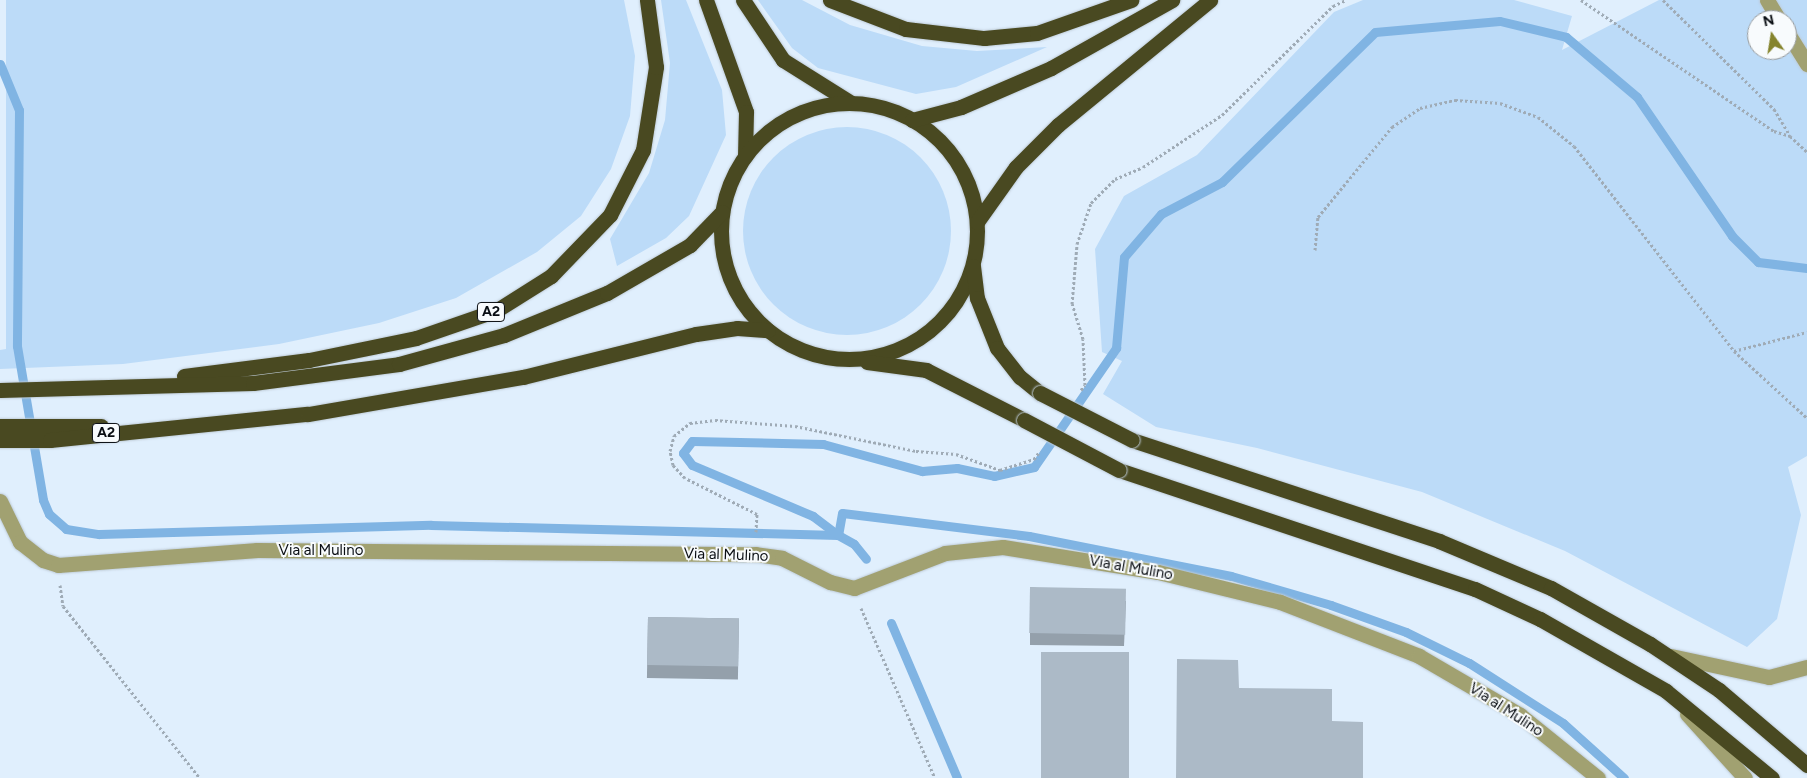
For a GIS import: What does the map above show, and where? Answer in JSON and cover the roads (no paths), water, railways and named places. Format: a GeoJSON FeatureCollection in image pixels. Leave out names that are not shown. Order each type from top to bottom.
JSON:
{"type":"FeatureCollection","features":[{"type":"Feature","properties":{"kind":"highway","name":"A2"},"geometry":{"type":"LineString","coordinates":[[118,385],[309,360],[416,338],[497,310],[551,276],[610,215],[643,150],[656,67],[647,0]]}},
{"type":"Feature","properties":{"kind":"highway"},"geometry":{"type":"LineString","coordinates":[[706,0],[746,112],[745,156]]}},
{"type":"Feature","properties":{"kind":"highway"},"geometry":{"type":"LineString","coordinates":[[743,0],[783,60],[851,103]]}},
{"type":"Feature","properties":{"kind":"highway"},"geometry":{"type":"LineString","coordinates":[[830,0],[906,29],[984,38],[1038,33],[1131,0]]}},
{"type":"Feature","properties":{"kind":"highway"},"geometry":{"type":"LineString","coordinates":[[912,120],[961,107],[1043,72],[1172,0]]}},
{"type":"Feature","properties":{"kind":"highway"},"geometry":{"type":"LineString","coordinates":[[977,222],[1016,167],[1058,125],[1210,0]]}},
{"type":"Feature","properties":{"kind":"highway"},"geometry":{"type":"LineString","coordinates":[[1772,778],[1666,691],[1594,647],[1475,589],[1119,470],[926,370],[811,354],[768,330],[742,301],[728,275],[720,238],[722,212],[728,189],[745,156],[771,130],[792,117],[829,104],[851,103],[878,106],[912,120],[933,134],[958,164],[969,186],[977,222],[973,260],[978,298],[997,348],[1020,377],[1040,393],[1132,440],[1490,561],[1551,588],[1670,656],[1719,690],[1807,765]]}},
{"type":"Feature","properties":{"kind":"highway"},"geometry":{"type":"LineString","coordinates":[[0,390],[304,380],[399,364],[470,345],[573,309],[638,277],[690,245],[722,212]]}},
{"type":"Feature","properties":{"kind":"highway"},"geometry":{"type":"LineString","coordinates":[[846,359],[895,350],[928,331],[960,294],[973,260]]}},
{"type":"Feature","properties":{"kind":"highway"},"geometry":{"type":"LineString","coordinates":[[0,440],[50,433],[162,427],[379,403],[523,377],[696,334],[737,328],[768,330]]}},
{"type":"Feature","properties":{"kind":"highway"},"geometry":{"type":"LineString","coordinates":[[0,426],[50,433]]}},
{"type":"Feature","properties":{"kind":"street"},"geometry":{"type":"LineString","coordinates":[[1797,48],[1807,64]]}},
{"type":"Feature","properties":{"kind":"street","name":"Via al Mulino"},"geometry":{"type":"LineString","coordinates":[[0,501],[20,542],[43,560],[58,565],[257,550],[755,554],[782,558],[830,582],[854,588],[945,553],[1003,547],[1158,572],[1280,602],[1419,656],[1520,715],[1598,778]]}},
{"type":"Feature","properties":{"kind":"street"},"geometry":{"type":"LineString","coordinates":[[1670,656],[1770,676],[1807,667]]}},
{"type":"Feature","properties":{"kind":"street"},"geometry":{"type":"LineString","coordinates":[[1666,691],[1745,778]]}},
{"type":"Feature","properties":{"kind":"waterway"},"geometry":{"type":"LineString","coordinates":[[1624,778],[1563,723],[1469,663],[1406,632],[1331,605],[1231,576],[1029,536],[842,513],[838,535],[813,516],[692,465],[683,453],[692,441],[823,444],[922,471],[957,468],[994,476],[1034,467],[1116,348],[1124,257],[1161,214],[1222,182],[1375,32],[1500,21],[1566,37],[1637,97],[1732,236],[1758,262],[1807,268]]}},
{"type":"Feature","properties":{"kind":"waterway"},"geometry":{"type":"LineString","coordinates":[[0,64],[19,110],[17,346],[43,500],[49,514],[66,529],[99,534],[431,525],[838,535],[854,544],[866,559]]}},
{"type":"Feature","properties":{"kind":"waterway"},"geometry":{"type":"LineString","coordinates":[[891,623],[957,778]]}}]}
